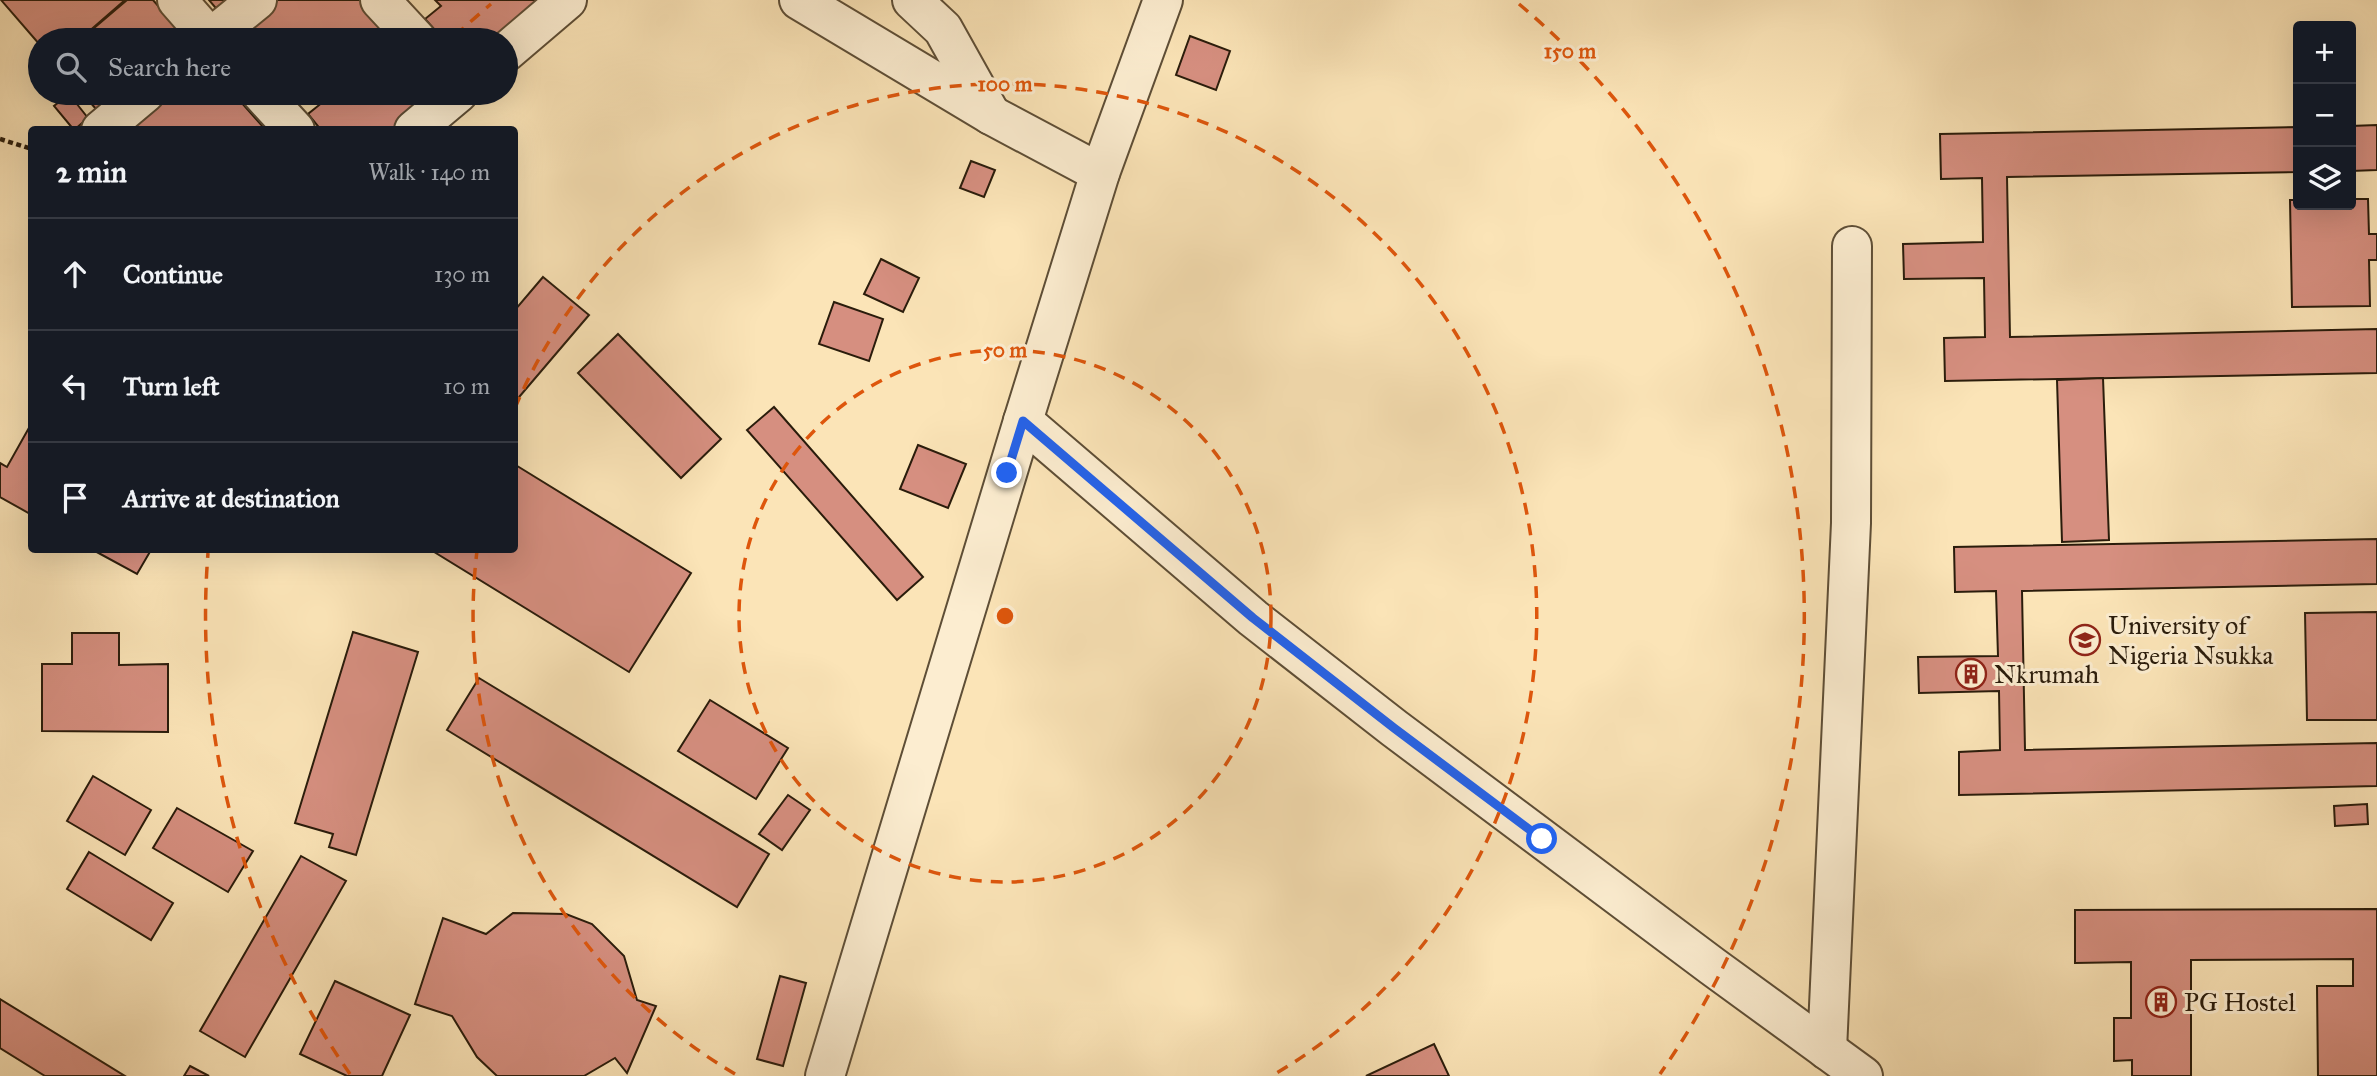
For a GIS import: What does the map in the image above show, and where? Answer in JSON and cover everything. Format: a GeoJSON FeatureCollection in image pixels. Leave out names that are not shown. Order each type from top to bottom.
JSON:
{"type":"FeatureCollection","features":[{"type":"Feature","properties":{"kind":"street"},"geometry":{"type":"LineString","coordinates":[[177,0],[200,28]]}},
{"type":"Feature","properties":{"kind":"street"},"geometry":{"type":"LineString","coordinates":[[224,28],[257,0]]}},
{"type":"Feature","properties":{"kind":"street"},"geometry":{"type":"LineString","coordinates":[[380,0],[406,28]]}},
{"type":"Feature","properties":{"kind":"street"},"geometry":{"type":"LineString","coordinates":[[518,42],[567,0]]}},
{"type":"Feature","properties":{"kind":"street"},"geometry":{"type":"LineString","coordinates":[[799,0],[991,115],[1100,173]]}},
{"type":"Feature","properties":{"kind":"street"},"geometry":{"type":"LineString","coordinates":[[912,0],[943,29],[991,115]]}},
{"type":"Feature","properties":{"kind":"street"},"geometry":{"type":"LineString","coordinates":[[825,1076],[1100,173],[1163,0]]}},
{"type":"Feature","properties":{"kind":"street"},"geometry":{"type":"LineString","coordinates":[[106,126],[131,105]]}},
{"type":"Feature","properties":{"kind":"street"},"geometry":{"type":"LineString","coordinates":[[272,105],[291,126]]}},
{"type":"Feature","properties":{"kind":"street"},"geometry":{"type":"LineString","coordinates":[[419,126],[444,105]]}},
{"type":"Feature","properties":{"kind":"street"},"geometry":{"type":"LineString","coordinates":[[1827,1050],[1851,523],[1852,246]]}},
{"type":"Feature","properties":{"kind":"street"},"geometry":{"type":"LineString","coordinates":[[1023,421],[1253,618],[1394,728],[1863,1076]]}},
{"type":"Feature","properties":{"kind":"path"},"geometry":{"type":"LineString","coordinates":[[0,139],[28,148]]}},
{"type":"Feature","properties":{"kind":"building"},"geometry":{"type":"Polygon","coordinates":[[[1,0],[125,0],[93,28],[28,28],[28,31],[1,0]]]}},
{"type":"Feature","properties":{"kind":"building"},"geometry":{"type":"Polygon","coordinates":[[[127,0],[153,0],[178,28],[94,28],[127,0]]]}},
{"type":"Feature","properties":{"kind":"building"},"geometry":{"type":"Polygon","coordinates":[[[209,0],[236,0],[220,13],[209,0]]]}},
{"type":"Feature","properties":{"kind":"building"},"geometry":{"type":"Polygon","coordinates":[[[274,0],[361,0],[383,25],[380,28],[241,28],[274,0]]]}},
{"type":"Feature","properties":{"kind":"building"},"geometry":{"type":"Polygon","coordinates":[[[435,0],[561,0],[518,31],[518,28],[433,28],[425,19],[441,6],[435,0]]]}},
{"type":"Feature","properties":{"kind":"building"},"geometry":{"type":"Polygon","coordinates":[[[1190,36],[1230,51],[1216,90],[1176,75],[1190,36]]]}},
{"type":"Feature","properties":{"kind":"building"},"geometry":{"type":"Polygon","coordinates":[[[78,105],[88,118],[79,126],[71,126],[54,106],[78,105]]]}},
{"type":"Feature","properties":{"kind":"building"},"geometry":{"type":"Polygon","coordinates":[[[92,105],[118,105],[103,117],[92,105]]]}},
{"type":"Feature","properties":{"kind":"building"},"geometry":{"type":"Polygon","coordinates":[[[155,105],[244,105],[262,126],[131,126],[155,105]]]}},
{"type":"Feature","properties":{"kind":"building"},"geometry":{"type":"Polygon","coordinates":[[[319,105],[429,105],[407,126],[318,126],[308,114],[319,105]]]}},
{"type":"Feature","properties":{"kind":"building"},"geometry":{"type":"Polygon","coordinates":[[[2377,125],[2377,170],[2356,171],[2356,126],[2377,125]]]}},
{"type":"Feature","properties":{"kind":"building"},"geometry":{"type":"Polygon","coordinates":[[[2293,127],[2293,172],[2007,177],[2010,337],[2377,329],[2377,373],[1945,381],[1944,338],[1985,337],[1984,278],[1904,279],[1903,244],[1983,242],[1982,178],[1941,179],[1940,134],[2293,127]]]}},
{"type":"Feature","properties":{"kind":"building"},"geometry":{"type":"Polygon","coordinates":[[[971,161],[995,170],[984,197],[960,188],[971,161]]]}},
{"type":"Feature","properties":{"kind":"building"},"geometry":{"type":"Polygon","coordinates":[[[2356,199],[2368,199],[2369,234],[2377,234],[2377,260],[2369,260],[2370,306],[2292,307],[2290,200],[2293,200],[2293,210],[2356,210],[2356,199]]]}},
{"type":"Feature","properties":{"kind":"building"},"geometry":{"type":"Polygon","coordinates":[[[881,259],[919,278],[903,312],[864,294],[881,259]]]}},
{"type":"Feature","properties":{"kind":"building"},"geometry":{"type":"Polygon","coordinates":[[[543,277],[589,315],[518,398],[518,306],[543,277]]]}},
{"type":"Feature","properties":{"kind":"building"},"geometry":{"type":"Polygon","coordinates":[[[834,302],[883,319],[869,361],[819,344],[834,302]]]}},
{"type":"Feature","properties":{"kind":"building"},"geometry":{"type":"Polygon","coordinates":[[[618,334],[721,439],[681,478],[578,373],[618,334]]]}},
{"type":"Feature","properties":{"kind":"building"},"geometry":{"type":"Polygon","coordinates":[[[2103,378],[2109,540],[2062,542],[2057,380],[2103,378]]]}},
{"type":"Feature","properties":{"kind":"building"},"geometry":{"type":"Polygon","coordinates":[[[774,407],[923,577],[897,600],[747,430],[774,407]]]}},
{"type":"Feature","properties":{"kind":"building"},"geometry":{"type":"Polygon","coordinates":[[[28,430],[28,513],[0,497],[0,463],[7,467],[28,430]]]}},
{"type":"Feature","properties":{"kind":"building"},"geometry":{"type":"Polygon","coordinates":[[[918,445],[966,464],[948,508],[900,489],[918,445]]]}},
{"type":"Feature","properties":{"kind":"building"},"geometry":{"type":"Polygon","coordinates":[[[518,466],[691,573],[629,672],[436,553],[518,553],[518,466]]]}},
{"type":"Feature","properties":{"kind":"building","name":"Nkrumah"},"geometry":{"type":"Polygon","coordinates":[[[2377,539],[2377,584],[2022,591],[2025,750],[2377,743],[2377,786],[1959,795],[1959,752],[2000,750],[1999,691],[1919,693],[1918,657],[1998,656],[1996,591],[1955,592],[1954,547],[2377,539]]]}},
{"type":"Feature","properties":{"kind":"building"},"geometry":{"type":"Polygon","coordinates":[[[98,553],[149,553],[137,574],[98,553]]]}},
{"type":"Feature","properties":{"kind":"building"},"geometry":{"type":"Polygon","coordinates":[[[2377,612],[2377,720],[2307,720],[2305,613],[2377,612]]]}},
{"type":"Feature","properties":{"kind":"building"},"geometry":{"type":"Polygon","coordinates":[[[353,632],[418,652],[356,855],[329,847],[333,834],[295,823],[353,632]]]}},
{"type":"Feature","properties":{"kind":"building"},"geometry":{"type":"Polygon","coordinates":[[[72,633],[119,633],[119,665],[168,664],[168,732],[42,731],[42,664],[72,664],[72,633]]]}},
{"type":"Feature","properties":{"kind":"building"},"geometry":{"type":"Polygon","coordinates":[[[479,678],[769,854],[737,907],[447,730],[479,678]]]}},
{"type":"Feature","properties":{"kind":"building"},"geometry":{"type":"Polygon","coordinates":[[[710,700],[788,748],[756,799],[678,751],[710,700]]]}},
{"type":"Feature","properties":{"kind":"building"},"geometry":{"type":"Polygon","coordinates":[[[93,776],[151,810],[125,855],[67,821],[93,776]]]}},
{"type":"Feature","properties":{"kind":"building"},"geometry":{"type":"Polygon","coordinates":[[[788,795],[810,810],[782,850],[759,834],[788,795]]]}},
{"type":"Feature","properties":{"kind":"building"},"geometry":{"type":"Polygon","coordinates":[[[2367,804],[2368,824],[2335,826],[2334,806],[2367,804]]]}},
{"type":"Feature","properties":{"kind":"building"},"geometry":{"type":"Polygon","coordinates":[[[177,808],[253,851],[228,892],[153,848],[177,808]]]}},
{"type":"Feature","properties":{"kind":"building"},"geometry":{"type":"Polygon","coordinates":[[[89,852],[173,903],[151,940],[67,889],[89,852]]]}},
{"type":"Feature","properties":{"kind":"building"},"geometry":{"type":"Polygon","coordinates":[[[301,856],[346,881],[245,1057],[200,1031],[301,856]]]}},
{"type":"Feature","properties":{"kind":"building","name":"PG Hostel"},"geometry":{"type":"Polygon","coordinates":[[[2377,909],[2377,1076],[2318,1076],[2317,986],[2353,986],[2353,959],[2191,960],[2191,1076],[2132,1076],[2132,1060],[2114,1061],[2114,1018],[2131,1018],[2131,962],[2075,963],[2075,910],[2377,909]]]}},
{"type":"Feature","properties":{"kind":"building"},"geometry":{"type":"Polygon","coordinates":[[[513,913],[566,914],[592,924],[624,956],[637,1000],[656,1006],[627,1073],[615,1058],[584,1076],[497,1076],[477,1057],[452,1016],[415,1004],[443,918],[486,934],[513,913]]]}},
{"type":"Feature","properties":{"kind":"building"},"geometry":{"type":"Polygon","coordinates":[[[780,976],[806,983],[783,1066],[757,1059],[780,976]]]}},
{"type":"Feature","properties":{"kind":"building"},"geometry":{"type":"Polygon","coordinates":[[[335,981],[410,1015],[382,1076],[347,1076],[300,1054],[335,981]]]}},
{"type":"Feature","properties":{"kind":"building"},"geometry":{"type":"Polygon","coordinates":[[[0,999],[125,1076],[45,1076],[0,1048],[0,999]]]}},
{"type":"Feature","properties":{"kind":"building"},"geometry":{"type":"Polygon","coordinates":[[[1434,1044],[1449,1076],[1366,1076],[1434,1044]]]}},
{"type":"Feature","properties":{"kind":"building"},"geometry":{"type":"Polygon","coordinates":[[[190,1066],[209,1076],[184,1076],[190,1066]]]}},
{"type":"Feature","properties":{"kind":"place","name":"University of Nigeria Nsukka"},"geometry":{"type":"Point","coordinates":[2085,640]}},
{"type":"Feature","properties":{"kind":"place","name":"Nkrumah"},"geometry":{"type":"Point","coordinates":[1971,674]}},
{"type":"Feature","properties":{"kind":"place","name":"PG Hostel"},"geometry":{"type":"Point","coordinates":[2161,1002]}},
{"type":"Feature","properties":{"kind":"route"},"geometry":{"type":"LineString","coordinates":[[1007,473],[1023,421],[1253,618],[1542,839]]}}]}
